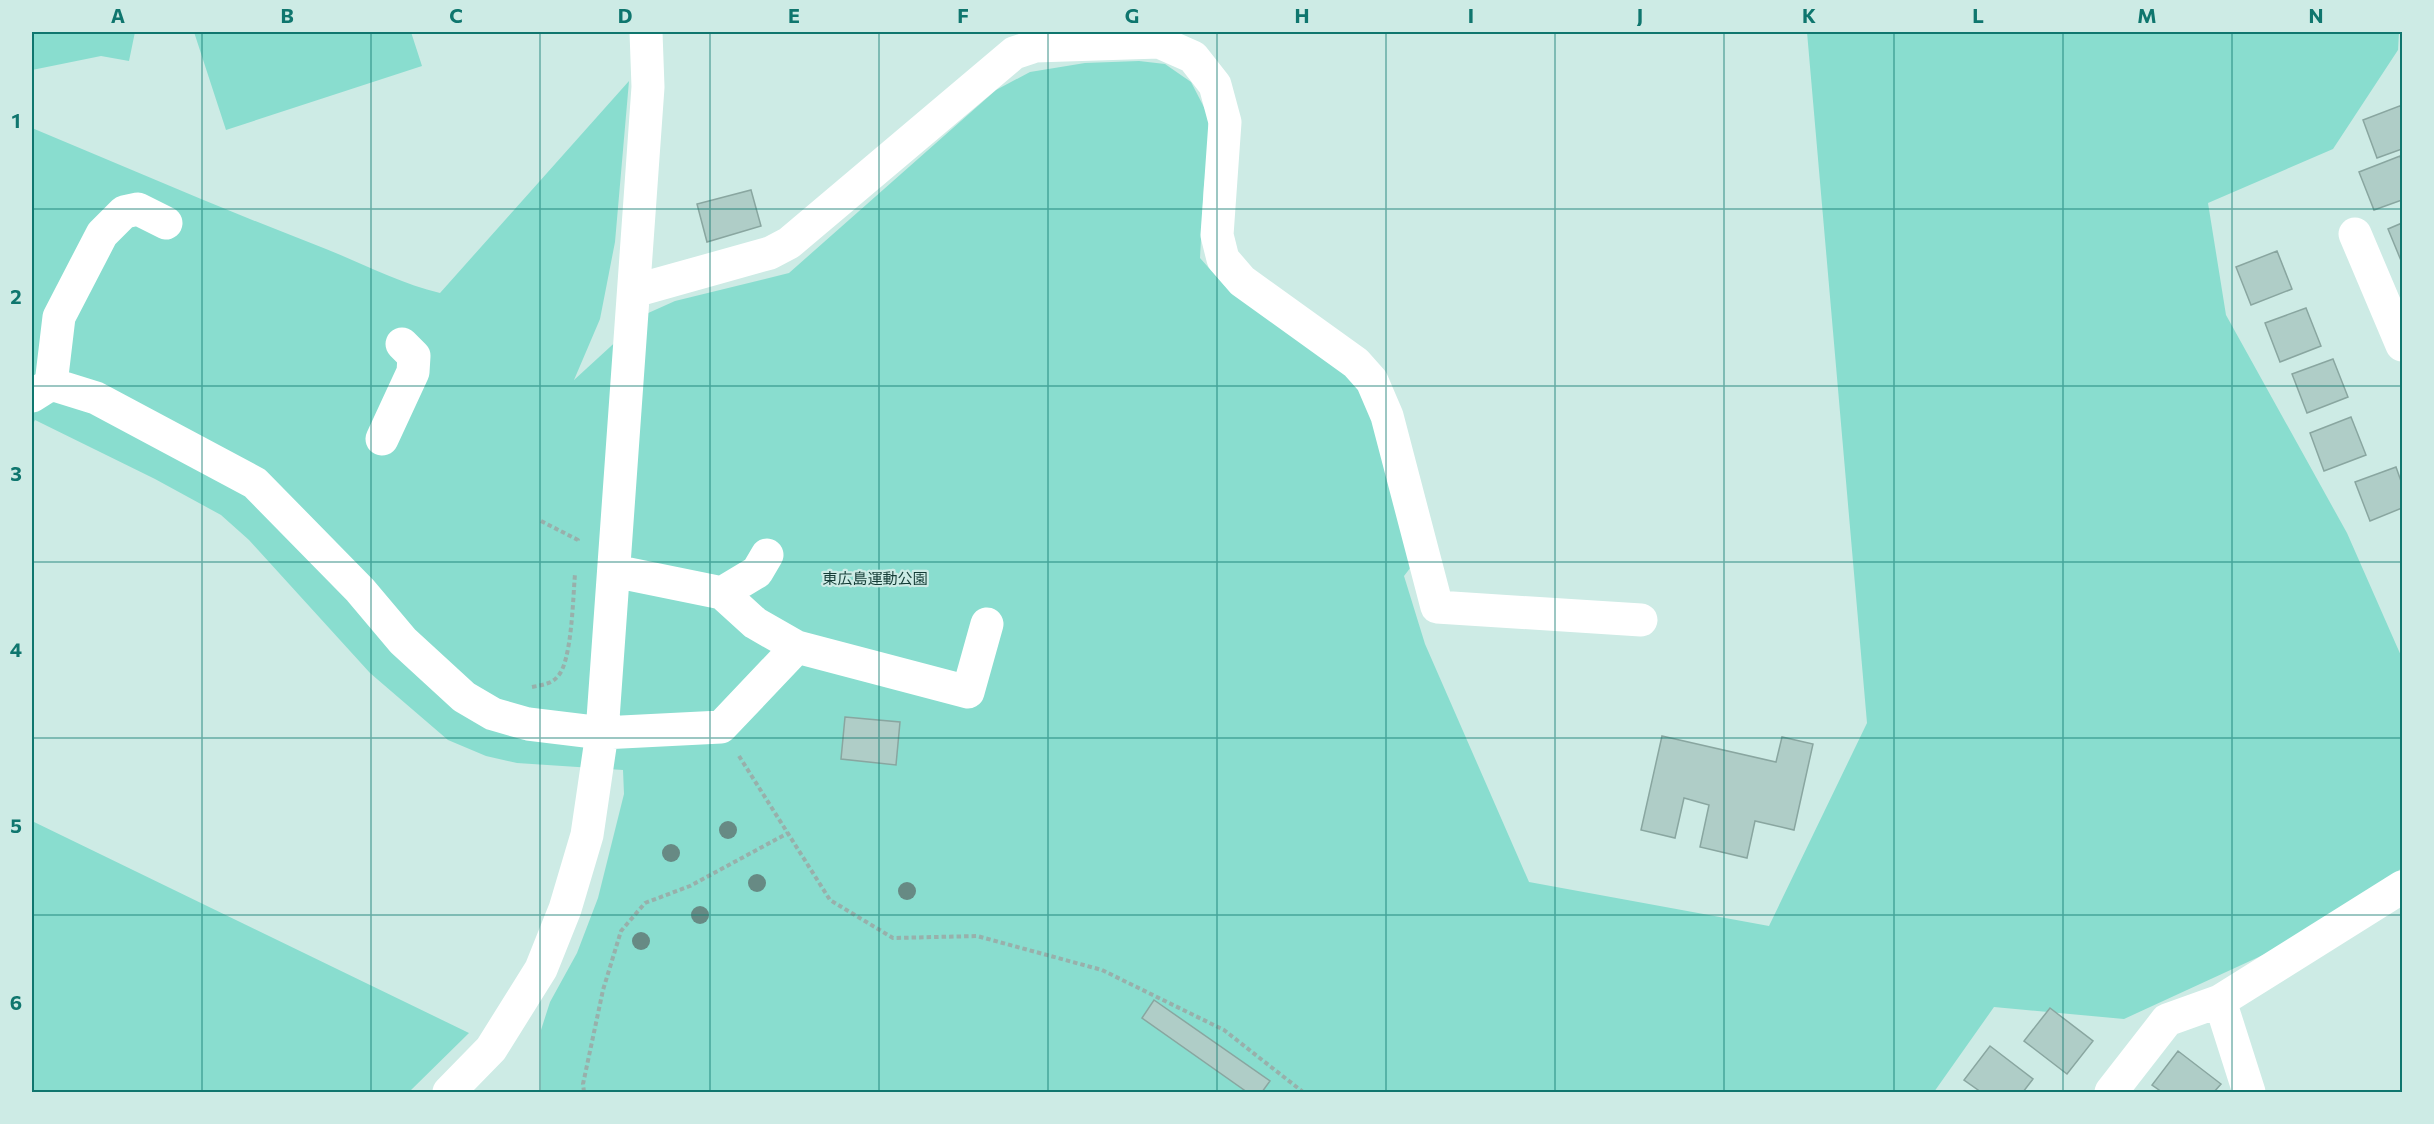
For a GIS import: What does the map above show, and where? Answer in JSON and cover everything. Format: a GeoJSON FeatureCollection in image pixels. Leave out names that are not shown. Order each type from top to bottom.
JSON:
{"type":"FeatureCollection","features":[{"type":"Feature","properties":{"kind":"street"},"geometry":{"type":"LineString","coordinates":[[449,1092],[491,1049],[541,969],[565,909],[587,835],[602,733],[614,571],[648,87],[646,32]]}},
{"type":"Feature","properties":{"kind":"street"},"geometry":{"type":"LineString","coordinates":[[634,291],[770,253],[789,243],[1014,53],[1035,46],[1159,42],[1192,57],[1215,85],[1225,122],[1217,235],[1223,259],[1242,281],[1356,363],[1372,381],[1387,416],[1421,594],[1437,607],[1641,620]]}},
{"type":"Feature","properties":{"kind":"street"},"geometry":{"type":"LineString","coordinates":[[166,223],[138,209],[124,212],[102,234],[58,317],[41,390],[96,398],[255,483],[360,590],[403,641],[464,697],[493,714],[528,724],[602,733],[722,727],[797,647]]}},
{"type":"Feature","properties":{"kind":"street"},"geometry":{"type":"LineString","coordinates":[[2355,234],[2403,345]]}},
{"type":"Feature","properties":{"kind":"street"},"geometry":{"type":"LineString","coordinates":[[382,439],[413,372],[414,356],[402,344]]}},
{"type":"Feature","properties":{"kind":"street"},"geometry":{"type":"LineString","coordinates":[[722,593],[758,572],[767,555]]}},
{"type":"Feature","properties":{"kind":"street"},"geometry":{"type":"LineString","coordinates":[[614,571],[722,593],[755,623],[797,647],[968,692],[987,624]]}},
{"type":"Feature","properties":{"kind":"street"},"geometry":{"type":"LineString","coordinates":[[2111,1092],[2167,1020],[2220,1001],[2403,887]]}},
{"type":"Feature","properties":{"kind":"street"},"geometry":{"type":"LineString","coordinates":[[2220,1001],[2249,1092]]}},
{"type":"Feature","properties":{"kind":"path"},"geometry":{"type":"LineString","coordinates":[[541,521],[578,540],[577,551]]}},
{"type":"Feature","properties":{"kind":"path"},"geometry":{"type":"LineString","coordinates":[[530,687],[546,685],[558,676],[566,662],[575,573]]}},
{"type":"Feature","properties":{"kind":"path"},"geometry":{"type":"LineString","coordinates":[[722,727],[830,900],[894,938],[977,936],[1102,970],[1224,1030],[1303,1092]]}},
{"type":"Feature","properties":{"kind":"path"},"geometry":{"type":"LineString","coordinates":[[584,1092],[583,1084],[603,990],[621,931],[645,903],[690,886],[788,833]]}},
{"type":"Feature","properties":{"kind":"green space"},"geometry":{"type":"Polygon","coordinates":[[[32,32],[135,32],[129,61],[101,56],[32,70],[32,32]]]}},
{"type":"Feature","properties":{"kind":"green space"},"geometry":{"type":"Polygon","coordinates":[[[194,32],[411,32],[422,66],[226,130],[194,32]]]}},
{"type":"Feature","properties":{"kind":"green space","name":"東広島運動公園"},"geometry":{"type":"Polygon","coordinates":[[[1807,32],[2399,32],[2398,50],[2333,149],[2208,203],[2226,315],[2347,533],[2402,658],[2402,868],[2304,936],[2124,1019],[1994,1007],[1934,1092],[541,1092],[541,1030],[550,1002],[577,953],[598,898],[624,794],[623,770],[517,763],[486,756],[448,740],[370,673],[249,540],[221,515],[155,479],[35,420],[32,426],[32,128],[397,279],[440,293],[629,81],[615,242],[600,319],[574,380],[646,314],[675,301],[789,273],[996,90],[1030,72],[1085,63],[1139,61],[1165,64],[1191,82],[1207,113],[1211,147],[1204,184],[1200,258],[1224,285],[1355,381],[1371,411],[1414,563],[1404,576],[1425,644],[1529,882],[1769,926],[1867,723],[1807,32]]]}},
{"type":"Feature","properties":{"kind":"green space"},"geometry":{"type":"Polygon","coordinates":[[[32,821],[469,1033],[409,1092],[32,1092],[32,821]]]}},
{"type":"Feature","properties":{"kind":"building"},"geometry":{"type":"Polygon","coordinates":[[[2402,105],[2402,149],[2377,158],[2363,120],[2402,105]]]}},
{"type":"Feature","properties":{"kind":"building"},"geometry":{"type":"Polygon","coordinates":[[[2400,156],[2402,200],[2374,210],[2359,172],[2400,156]]]}},
{"type":"Feature","properties":{"kind":"building"},"geometry":{"type":"Polygon","coordinates":[[[751,190],[761,226],[707,242],[697,204],[751,190]]]}},
{"type":"Feature","properties":{"kind":"building"},"geometry":{"type":"Polygon","coordinates":[[[2402,223],[2402,263],[2388,229],[2402,223]]]}},
{"type":"Feature","properties":{"kind":"building"},"geometry":{"type":"Polygon","coordinates":[[[2277,251],[2292,289],[2251,305],[2236,267],[2277,251]]]}},
{"type":"Feature","properties":{"kind":"building"},"geometry":{"type":"Polygon","coordinates":[[[2306,308],[2321,346],[2280,362],[2265,323],[2306,308]]]}},
{"type":"Feature","properties":{"kind":"building"},"geometry":{"type":"Polygon","coordinates":[[[2333,359],[2348,397],[2307,413],[2292,374],[2333,359]]]}},
{"type":"Feature","properties":{"kind":"building"},"geometry":{"type":"Polygon","coordinates":[[[2351,417],[2366,455],[2324,471],[2310,433],[2351,417]]]}},
{"type":"Feature","properties":{"kind":"building"},"geometry":{"type":"Polygon","coordinates":[[[2396,467],[2402,484],[2402,508],[2370,521],[2355,482],[2396,467]]]}},
{"type":"Feature","properties":{"kind":"building"},"geometry":{"type":"Polygon","coordinates":[[[845,717],[900,722],[896,765],[841,759],[845,717]]]}},
{"type":"Feature","properties":{"kind":"building"},"geometry":{"type":"Polygon","coordinates":[[[1662,736],[1776,762],[1782,737],[1813,744],[1794,830],[1755,821],[1747,858],[1700,847],[1709,805],[1684,798],[1675,838],[1641,830],[1662,736]]]}},
{"type":"Feature","properties":{"kind":"building"},"geometry":{"type":"Polygon","coordinates":[[[1154,1000],[1270,1081],[1262,1092],[1247,1092],[1142,1018],[1154,1000]]]}},
{"type":"Feature","properties":{"kind":"building"},"geometry":{"type":"Polygon","coordinates":[[[2050,1008],[2093,1041],[2067,1074],[2024,1041],[2050,1008]]]}},
{"type":"Feature","properties":{"kind":"building"},"geometry":{"type":"Polygon","coordinates":[[[1990,1046],[2033,1079],[2023,1092],[1981,1092],[1964,1080],[1990,1046]]]}},
{"type":"Feature","properties":{"kind":"building"},"geometry":{"type":"Polygon","coordinates":[[[2178,1051],[2221,1084],[2214,1092],[2162,1092],[2152,1085],[2178,1051]]]}}]}
